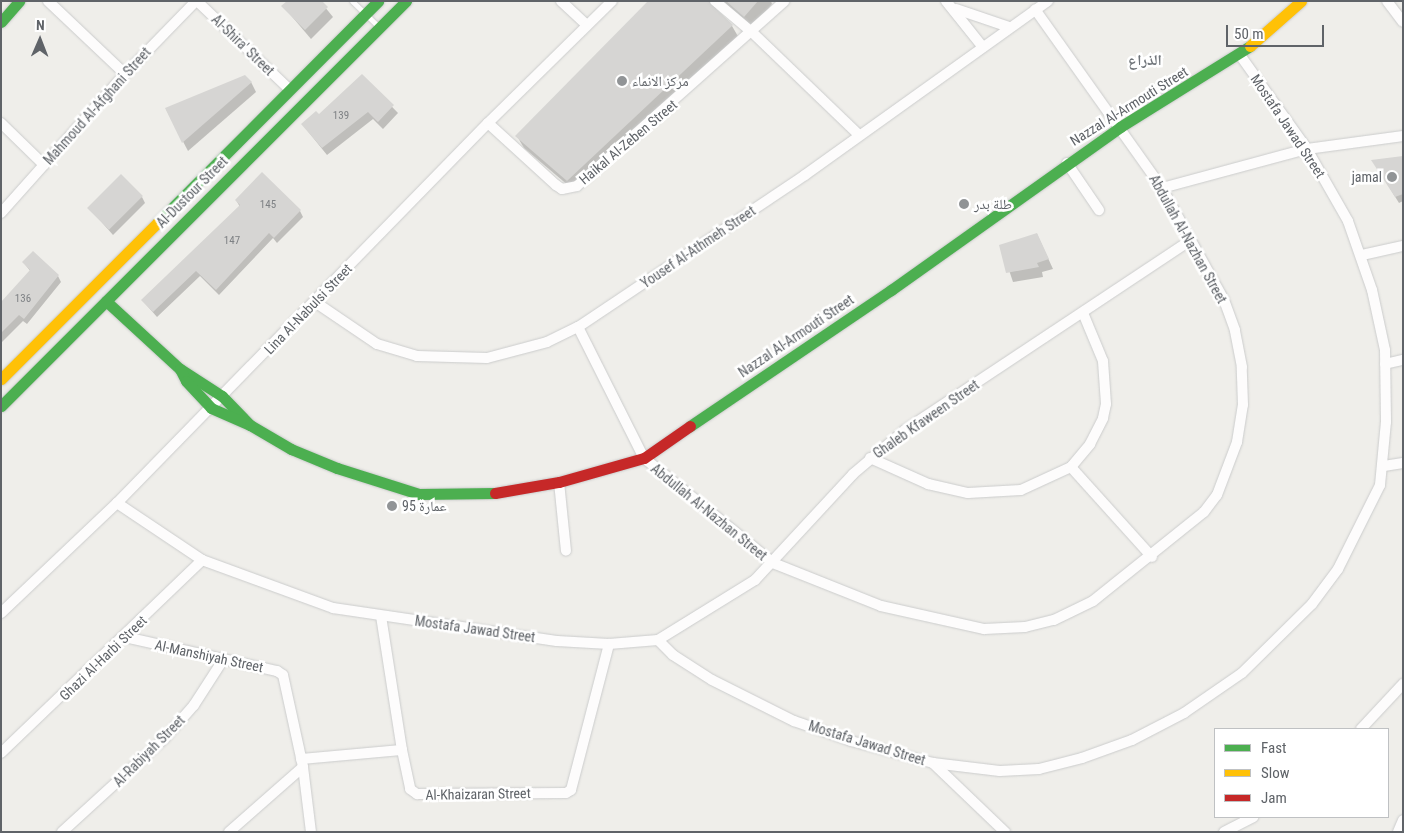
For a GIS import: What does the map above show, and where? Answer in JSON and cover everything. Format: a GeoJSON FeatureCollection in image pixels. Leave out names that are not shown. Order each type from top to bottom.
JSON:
{"type":"FeatureCollection","features":[{"type":"Feature","properties":{"kind":"street"},"geometry":{"type":"LineString","coordinates":[[1,22],[19,1]]}},
{"type":"Feature","properties":{"kind":"street"},"geometry":{"type":"LineString","coordinates":[[48,1],[125,74]]}},
{"type":"Feature","properties":{"kind":"street","name":"Mahmoud Al-Afghani Street"},"geometry":{"type":"LineString","coordinates":[[1,213],[125,74],[197,1]]}},
{"type":"Feature","properties":{"kind":"street","name":"Al-Shira' Street"},"geometry":{"type":"LineString","coordinates":[[197,1],[289,89]]}},
{"type":"Feature","properties":{"kind":"street","name":"Al-Dustour Street"},"geometry":{"type":"LineString","coordinates":[[1,379],[378,1]]}},
{"type":"Feature","properties":{"kind":"street","name":"Al-Dustour Street"},"geometry":{"type":"LineString","coordinates":[[1,406],[406,1]]}},
{"type":"Feature","properties":{"kind":"street"},"geometry":{"type":"LineString","coordinates":[[561,1],[588,25]]}},
{"type":"Feature","properties":{"kind":"street","name":"Lina Al-Nabulsi Street"},"geometry":{"type":"LineString","coordinates":[[1,613],[117,503],[488,123],[612,1]]}},
{"type":"Feature","properties":{"kind":"street"},"geometry":{"type":"LineString","coordinates":[[715,1],[753,33],[859,136]]}},
{"type":"Feature","properties":{"kind":"street","name":"Haikal Al-Zeben Street"},"geometry":{"type":"LineString","coordinates":[[488,123],[556,185],[562,189],[577,186],[753,33],[785,1]]}},
{"type":"Feature","properties":{"kind":"street"},"geometry":{"type":"LineString","coordinates":[[946,1],[955,9],[982,46]]}},
{"type":"Feature","properties":{"kind":"street","name":"Yousef Al-Athmeh Street"},"geometry":{"type":"LineString","coordinates":[[315,302],[378,344],[430,357],[487,358],[547,342],[578,327],[859,136],[982,46],[1048,1]]}},
{"type":"Feature","properties":{"kind":"street","name":"Nazzal Al-Armouti Street"},"geometry":{"type":"LineString","coordinates":[[180,369],[186,381],[211,408],[250,425],[290,449],[337,468],[419,494],[486,495],[559,482],[644,458],[890,290],[1120,126],[1240,55],[1301,1]]}},
{"type":"Feature","properties":{"kind":"street"},"geometry":{"type":"LineString","coordinates":[[1387,1],[1403,22]]}},
{"type":"Feature","properties":{"kind":"street"},"geometry":{"type":"LineString","coordinates":[[955,9],[1009,27]]}},
{"type":"Feature","properties":{"kind":"street","name":"Abdullah Al-Nazhan Street"},"geometry":{"type":"LineString","coordinates":[[578,327],[644,458],[773,564],[881,606],[984,630],[1025,627],[1054,620],[1093,601],[1152,557],[1204,512],[1217,495],[1237,442],[1243,405],[1242,367],[1235,330],[1224,300],[1162,188],[1120,126],[1035,9]]}},
{"type":"Feature","properties":{"kind":"street","name":"Mostafa Jawad Street"},"geometry":{"type":"LineString","coordinates":[[117,503],[202,560],[333,608],[557,641],[609,644],[658,640],[693,669],[794,720],[851,741],[933,763],[1000,770],[1038,769],[1082,758],[1132,740],[1184,713],[1242,673],[1312,604],[1338,570],[1373,501],[1384,466],[1385,364],[1379,317],[1362,255],[1348,220],[1307,149],[1240,55]]}},
{"type":"Feature","properties":{"kind":"street"},"geometry":{"type":"LineString","coordinates":[[1,123],[44,165]]}},
{"type":"Feature","properties":{"kind":"street"},"geometry":{"type":"LineString","coordinates":[[1162,188],[1307,149],[1403,136]]}},
{"type":"Feature","properties":{"kind":"street"},"geometry":{"type":"LineString","coordinates":[[1067,163],[1099,210]]}},
{"type":"Feature","properties":{"kind":"street","name":"Ghaleb Kfaween Street"},"geometry":{"type":"LineString","coordinates":[[658,640],[755,580],[773,564],[830,498],[870,458],[905,430],[1191,240]]}},
{"type":"Feature","properties":{"kind":"street"},"geometry":{"type":"LineString","coordinates":[[1362,255],[1403,246]]}},
{"type":"Feature","properties":{"kind":"street","name":"Nazzal Al-Armouti Street"},"geometry":{"type":"LineString","coordinates":[[106,301],[180,369],[222,396],[250,425]]}},
{"type":"Feature","properties":{"kind":"street"},"geometry":{"type":"LineString","coordinates":[[870,458],[928,484],[968,493],[1021,490],[1071,466],[1090,444],[1103,418],[1106,404],[1103,360],[1083,313]]}},
{"type":"Feature","properties":{"kind":"street"},"geometry":{"type":"LineString","coordinates":[[1385,364],[1403,360]]}},
{"type":"Feature","properties":{"kind":"street"},"geometry":{"type":"LineString","coordinates":[[1384,466],[1403,463]]}},
{"type":"Feature","properties":{"kind":"street"},"geometry":{"type":"LineString","coordinates":[[1071,466],[1152,557]]}},
{"type":"Feature","properties":{"kind":"street"},"geometry":{"type":"LineString","coordinates":[[559,482],[566,550]]}},
{"type":"Feature","properties":{"kind":"street","name":"Ghazi Al-Harbi Street"},"geometry":{"type":"LineString","coordinates":[[1,753],[125,638],[202,560]]}},
{"type":"Feature","properties":{"kind":"street","name":"Al-Khaizaran Street"},"geometry":{"type":"LineString","coordinates":[[381,616],[402,750],[410,789],[417,794],[566,793],[574,784],[609,644]]}},
{"type":"Feature","properties":{"kind":"street","name":"Al-Manshiyah Street"},"geometry":{"type":"LineString","coordinates":[[125,638],[277,671],[283,675],[302,763],[311,832]]}},
{"type":"Feature","properties":{"kind":"street","name":"Al-Rabiyah Street"},"geometry":{"type":"LineString","coordinates":[[62,832],[165,738],[194,706],[223,660]]}},
{"type":"Feature","properties":{"kind":"street"},"geometry":{"type":"LineString","coordinates":[[1362,728],[1403,684]]}},
{"type":"Feature","properties":{"kind":"street"},"geometry":{"type":"LineString","coordinates":[[229,832],[302,763],[402,750]]}},
{"type":"Feature","properties":{"kind":"street"},"geometry":{"type":"LineString","coordinates":[[933,763],[1005,832]]}},
{"type":"Feature","properties":{"kind":"street"},"geometry":{"type":"LineString","coordinates":[[1224,832],[1250,818]]}},
{"type":"Feature","properties":{"kind":"street"},"geometry":{"type":"LineString","coordinates":[[1398,832],[1403,820]]}},
{"type":"Feature","properties":{"kind":"lane"},"geometry":{"type":"LineString","coordinates":[[352,1],[381,28]]}},
{"type":"Feature","properties":{"kind":"building"},"geometry":{"type":"Polygon","coordinates":[[[287,1],[322,1],[328,7],[305,30],[281,6],[287,1]]]}},
{"type":"Feature","properties":{"kind":"building","name":"مركز الانماء"},"geometry":{"type":"Polygon","coordinates":[[[648,1],[708,1],[733,25],[567,181],[515,136],[648,1]]]}},
{"type":"Feature","properties":{"kind":"building"},"geometry":{"type":"Polygon","coordinates":[[[726,1],[758,1],[744,17],[726,1]]]}},
{"type":"Feature","properties":{"kind":"building"},"geometry":{"type":"Polygon","coordinates":[[[362,74],[394,105],[378,122],[368,112],[322,148],[301,124],[316,111],[319,114],[362,74]]]}},
{"type":"Feature","properties":{"kind":"building"},"geometry":{"type":"Polygon","coordinates":[[[245,75],[252,82],[182,143],[165,108],[245,75]]]}},
{"type":"Feature","properties":{"kind":"building","name":"jamal"},"geometry":{"type":"Polygon","coordinates":[[[1403,156],[1403,194],[1395,197],[1371,160],[1403,156]]]}},
{"type":"Feature","properties":{"kind":"building"},"geometry":{"type":"Polygon","coordinates":[[[262,172],[301,210],[274,238],[269,233],[216,290],[196,271],[153,312],[141,300],[240,205],[235,200],[262,172]]]}},
{"type":"Feature","properties":{"kind":"building"},"geometry":{"type":"Polygon","coordinates":[[[121,174],[143,196],[109,230],[87,208],[121,174]]]}},
{"type":"Feature","properties":{"kind":"building"},"geometry":{"type":"Polygon","coordinates":[[[1037,233],[1049,259],[1037,263],[1039,267],[1006,273],[999,245],[1037,233]]]}},
{"type":"Feature","properties":{"kind":"building"},"geometry":{"type":"Polygon","coordinates":[[[33,251],[59,275],[24,319],[19,315],[1,333],[1,302],[30,270],[22,262],[33,251]]]}},
{"type":"Feature","properties":{"kind":"traffic: fast"},"geometry":{"type":"LineString","coordinates":[[1,22],[19,1]]}},
{"type":"Feature","properties":{"kind":"traffic: fast"},"geometry":{"type":"LineString","coordinates":[[158,222],[378,1]]}},
{"type":"Feature","properties":{"kind":"traffic: fast"},"geometry":{"type":"LineString","coordinates":[[1,406],[406,1]]}},
{"type":"Feature","properties":{"kind":"traffic: fast"},"geometry":{"type":"LineString","coordinates":[[690,426],[891,290],[1120,127],[1250,46]]}},
{"type":"Feature","properties":{"kind":"traffic: fast"},"geometry":{"type":"LineString","coordinates":[[106,301],[180,369],[222,396],[250,425]]}},
{"type":"Feature","properties":{"kind":"traffic: fast"},"geometry":{"type":"LineString","coordinates":[[180,369],[186,381],[211,408],[250,425],[291,449],[337,468],[419,494],[495,493]]}},
{"type":"Feature","properties":{"kind":"traffic: slow"},"geometry":{"type":"LineString","coordinates":[[1250,46],[1301,1]]}},
{"type":"Feature","properties":{"kind":"traffic: slow"},"geometry":{"type":"LineString","coordinates":[[1,379],[158,222]]}},
{"type":"Feature","properties":{"kind":"traffic: jam"},"geometry":{"type":"LineString","coordinates":[[495,493],[559,482],[644,458],[690,426]]}},
{"type":"Feature","properties":{"kind":"place","name":"مركز الانماء"},"geometry":{"type":"Point","coordinates":[622,81]}},
{"type":"Feature","properties":{"kind":"place","name":"jamal"},"geometry":{"type":"Point","coordinates":[1392,177]}},
{"type":"Feature","properties":{"kind":"place","name":"طلة بدر"},"geometry":{"type":"Point","coordinates":[964,204]}},
{"type":"Feature","properties":{"kind":"place","name":"عمارة 95"},"geometry":{"type":"Point","coordinates":[392,506]}},
{"type":"Feature","properties":{"kind":"district","name":"الذراع"},"geometry":{"type":"Point","coordinates":[1145,61]}}]}
